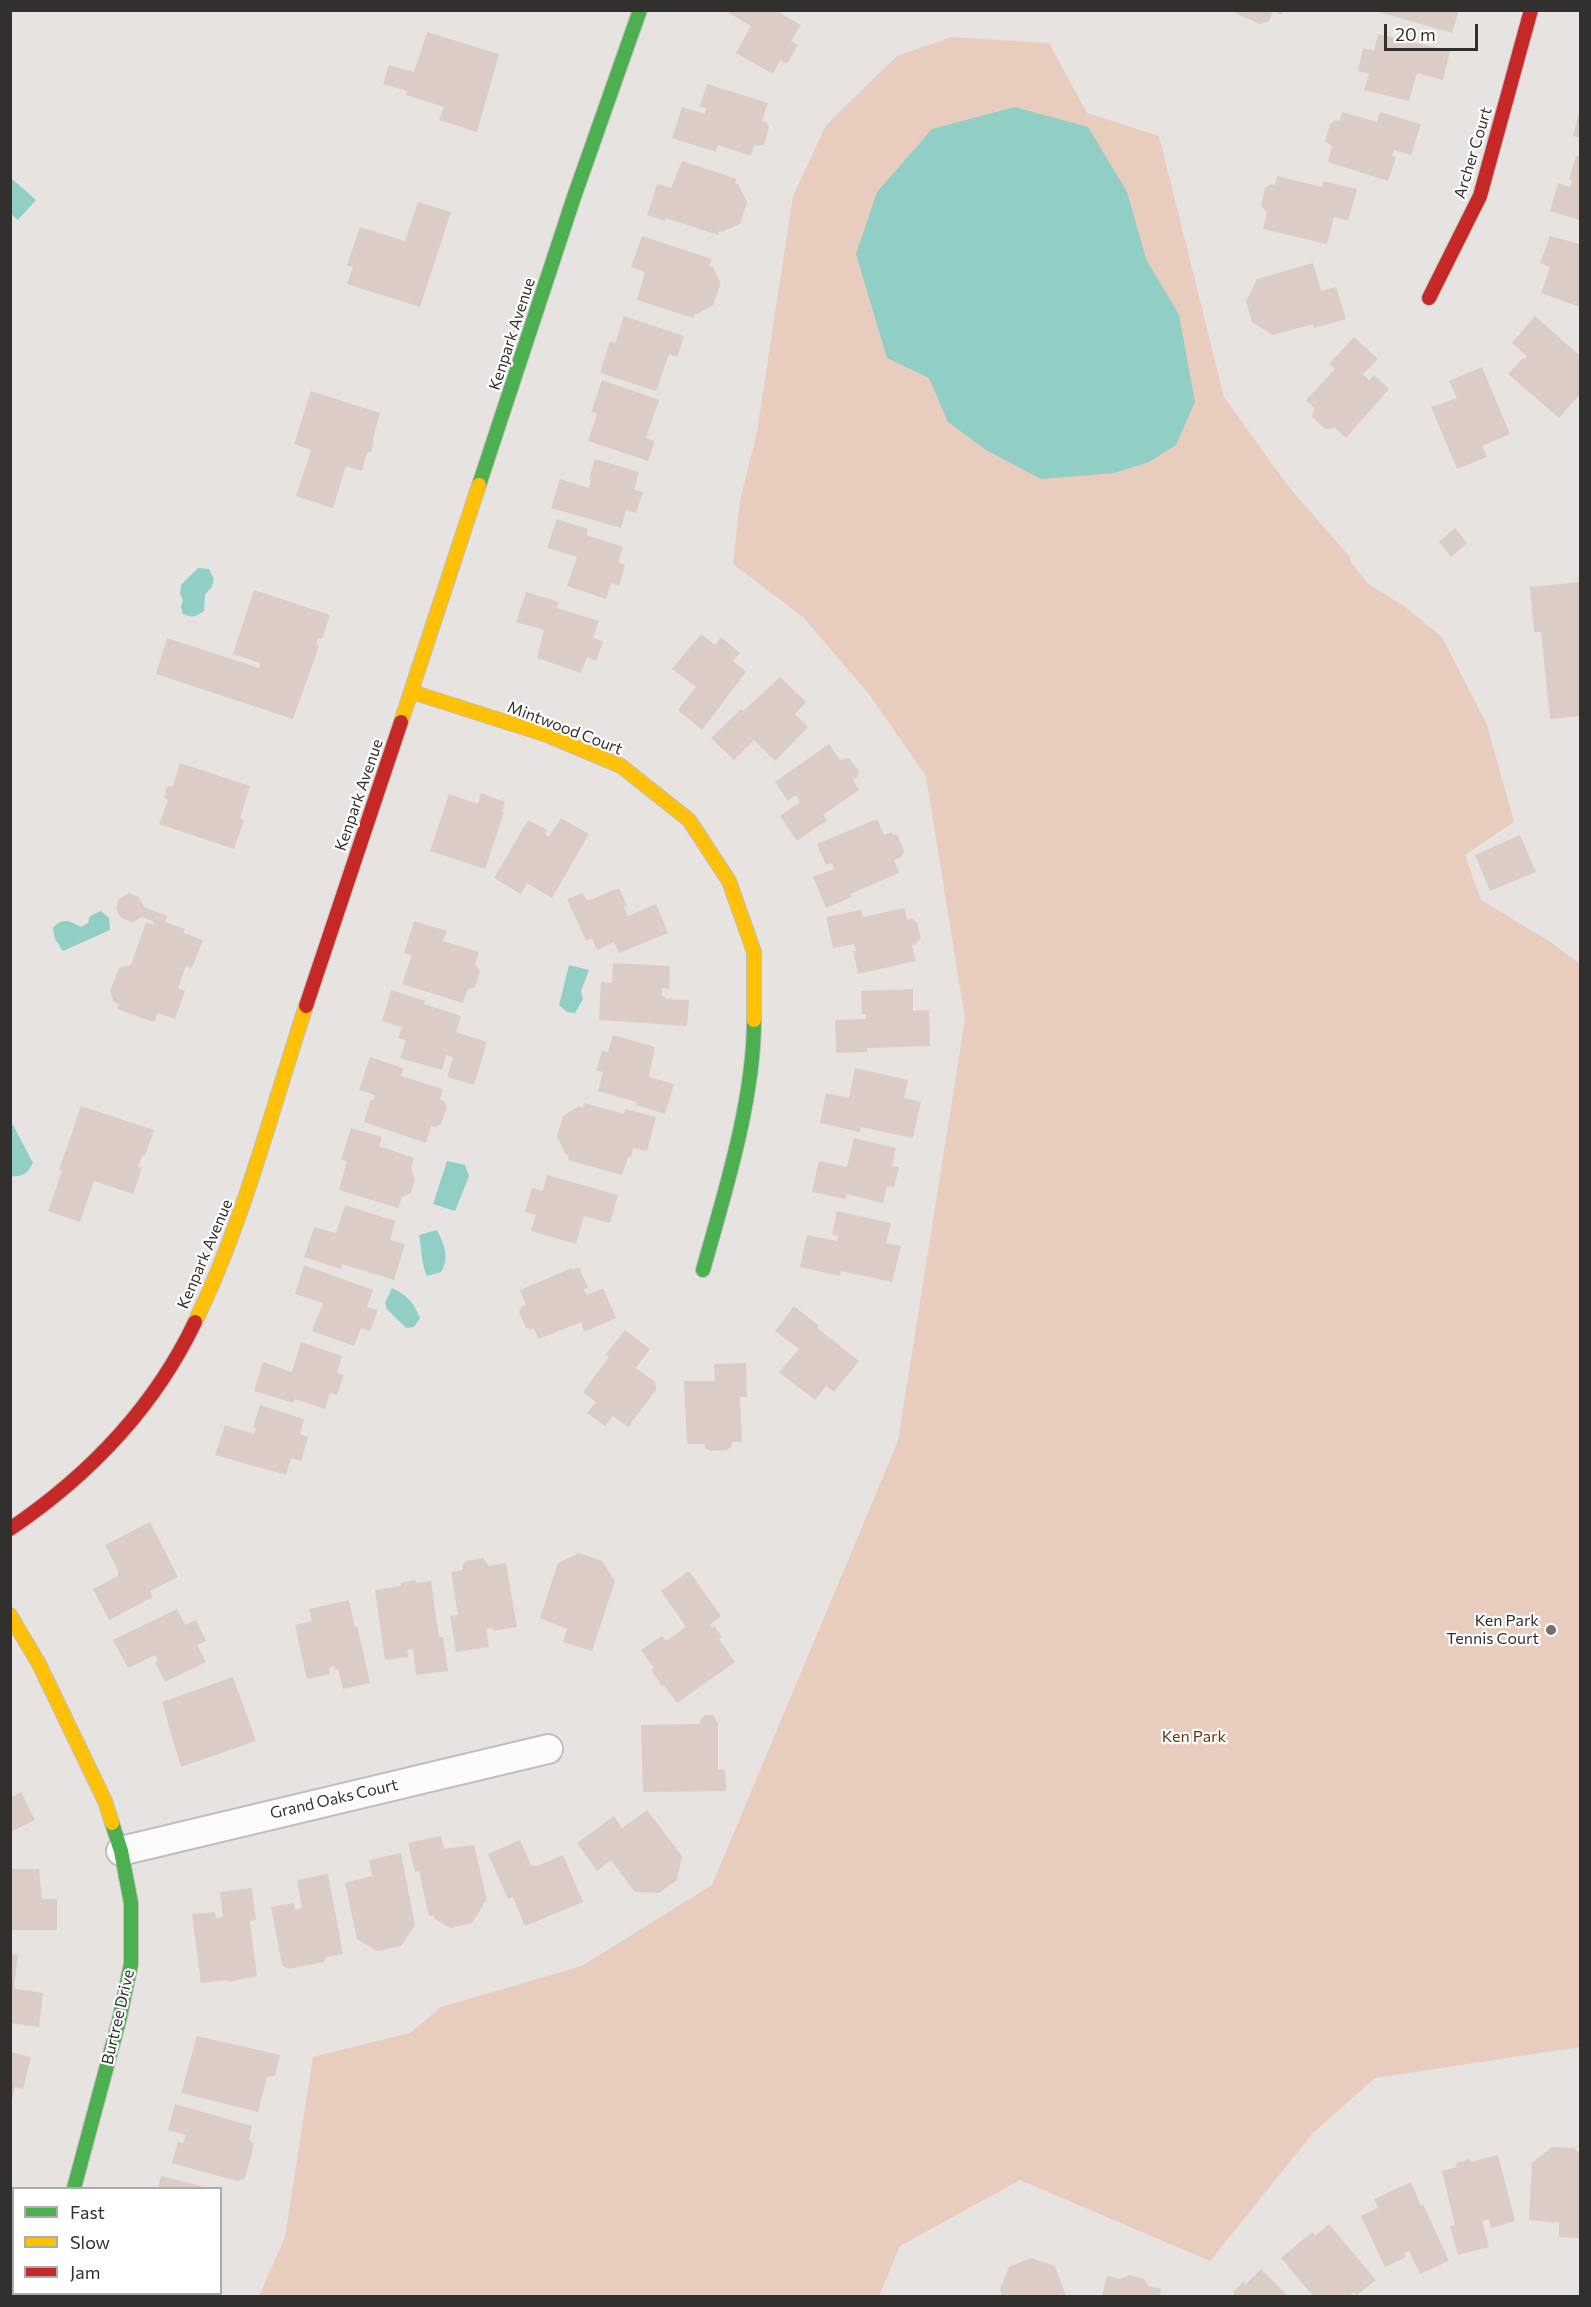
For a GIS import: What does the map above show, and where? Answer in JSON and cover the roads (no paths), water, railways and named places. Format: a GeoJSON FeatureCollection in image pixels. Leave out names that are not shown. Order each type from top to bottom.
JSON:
{"type":"FeatureCollection","features":[{"type":"Feature","properties":{"kind":"street","name":"Kenpark Avenue"},"geometry":{"type":"LineString","coordinates":[[10,1529],[42,1509],[84,1471],[123,1430],[154,1392],[185,1343],[234,1236],[315,975],[412,692],[594,135],[640,10]]}},
{"type":"Feature","properties":{"kind":"street","name":"Archer Court"},"geometry":{"type":"LineString","coordinates":[[1429,298],[1480,196],[1531,10]]}},
{"type":"Feature","properties":{"kind":"street","name":"Mintwood Court"},"geometry":{"type":"LineString","coordinates":[[412,692],[547,735],[621,766],[689,820],[729,881],[754,952],[754,1055],[730,1172],[704,1270]]}},
{"type":"Feature","properties":{"kind":"street","name":"Burtree Drive"},"geometry":{"type":"LineString","coordinates":[[10,1615],[39,1664],[105,1801],[121,1851],[131,1903],[131,1964],[74,2187]]}},
{"type":"Feature","properties":{"kind":"street","name":"Grand Oaks Court"},"geometry":{"type":"LineString","coordinates":[[121,1851],[548,1749]]}},
{"type":"Feature","properties":{"kind":"water"},"geometry":{"type":"Polygon","coordinates":[[[1015,107],[1088,127],[1127,192],[1146,259],[1179,315],[1195,402],[1176,445],[1149,462],[1114,473],[1041,479],[986,450],[948,422],[929,378],[887,358],[856,254],[877,192],[932,129],[1015,107]]]}},
{"type":"Feature","properties":{"kind":"water"},"geometry":{"type":"Polygon","coordinates":[[[11,178],[36,200],[18,220],[11,214],[11,178]]]}},
{"type":"Feature","properties":{"kind":"water"},"geometry":{"type":"Polygon","coordinates":[[[198,568],[209,569],[214,579],[205,595],[204,611],[196,616],[189,616],[183,614],[181,607],[183,600],[180,594],[181,585],[198,568]]]}},
{"type":"Feature","properties":{"kind":"water"},"geometry":{"type":"Polygon","coordinates":[[[101,911],[109,918],[110,930],[63,951],[55,939],[53,928],[63,921],[81,927],[88,923],[90,916],[101,911]]]}},
{"type":"Feature","properties":{"kind":"water"},"geometry":{"type":"Polygon","coordinates":[[[569,965],[589,970],[581,991],[583,999],[575,1013],[567,1012],[559,1005],[569,965]]]}},
{"type":"Feature","properties":{"kind":"water"},"geometry":{"type":"Polygon","coordinates":[[[13,1125],[33,1163],[27,1172],[19,1176],[11,1176],[11,1126],[13,1125]]]}},
{"type":"Feature","properties":{"kind":"water"},"geometry":{"type":"Polygon","coordinates":[[[447,1161],[465,1165],[469,1176],[455,1211],[433,1204],[447,1161]]]}},
{"type":"Feature","properties":{"kind":"water"},"geometry":{"type":"Polygon","coordinates":[[[437,1230],[446,1256],[444,1267],[441,1272],[427,1276],[419,1235],[437,1230]]]}},
{"type":"Feature","properties":{"kind":"water"},"geometry":{"type":"Polygon","coordinates":[[[392,1288],[406,1297],[415,1308],[420,1318],[414,1327],[406,1328],[387,1309],[385,1303],[392,1288]]]}},
{"type":"Feature","properties":{"kind":"place","name":"Ken Park Tennis Court"},"geometry":{"type":"Point","coordinates":[1551,1630]}},
{"type":"Feature","properties":{"kind":"park label","name":"Ken Park"},"geometry":{"type":"Point","coordinates":[1194,1737]}}]}
